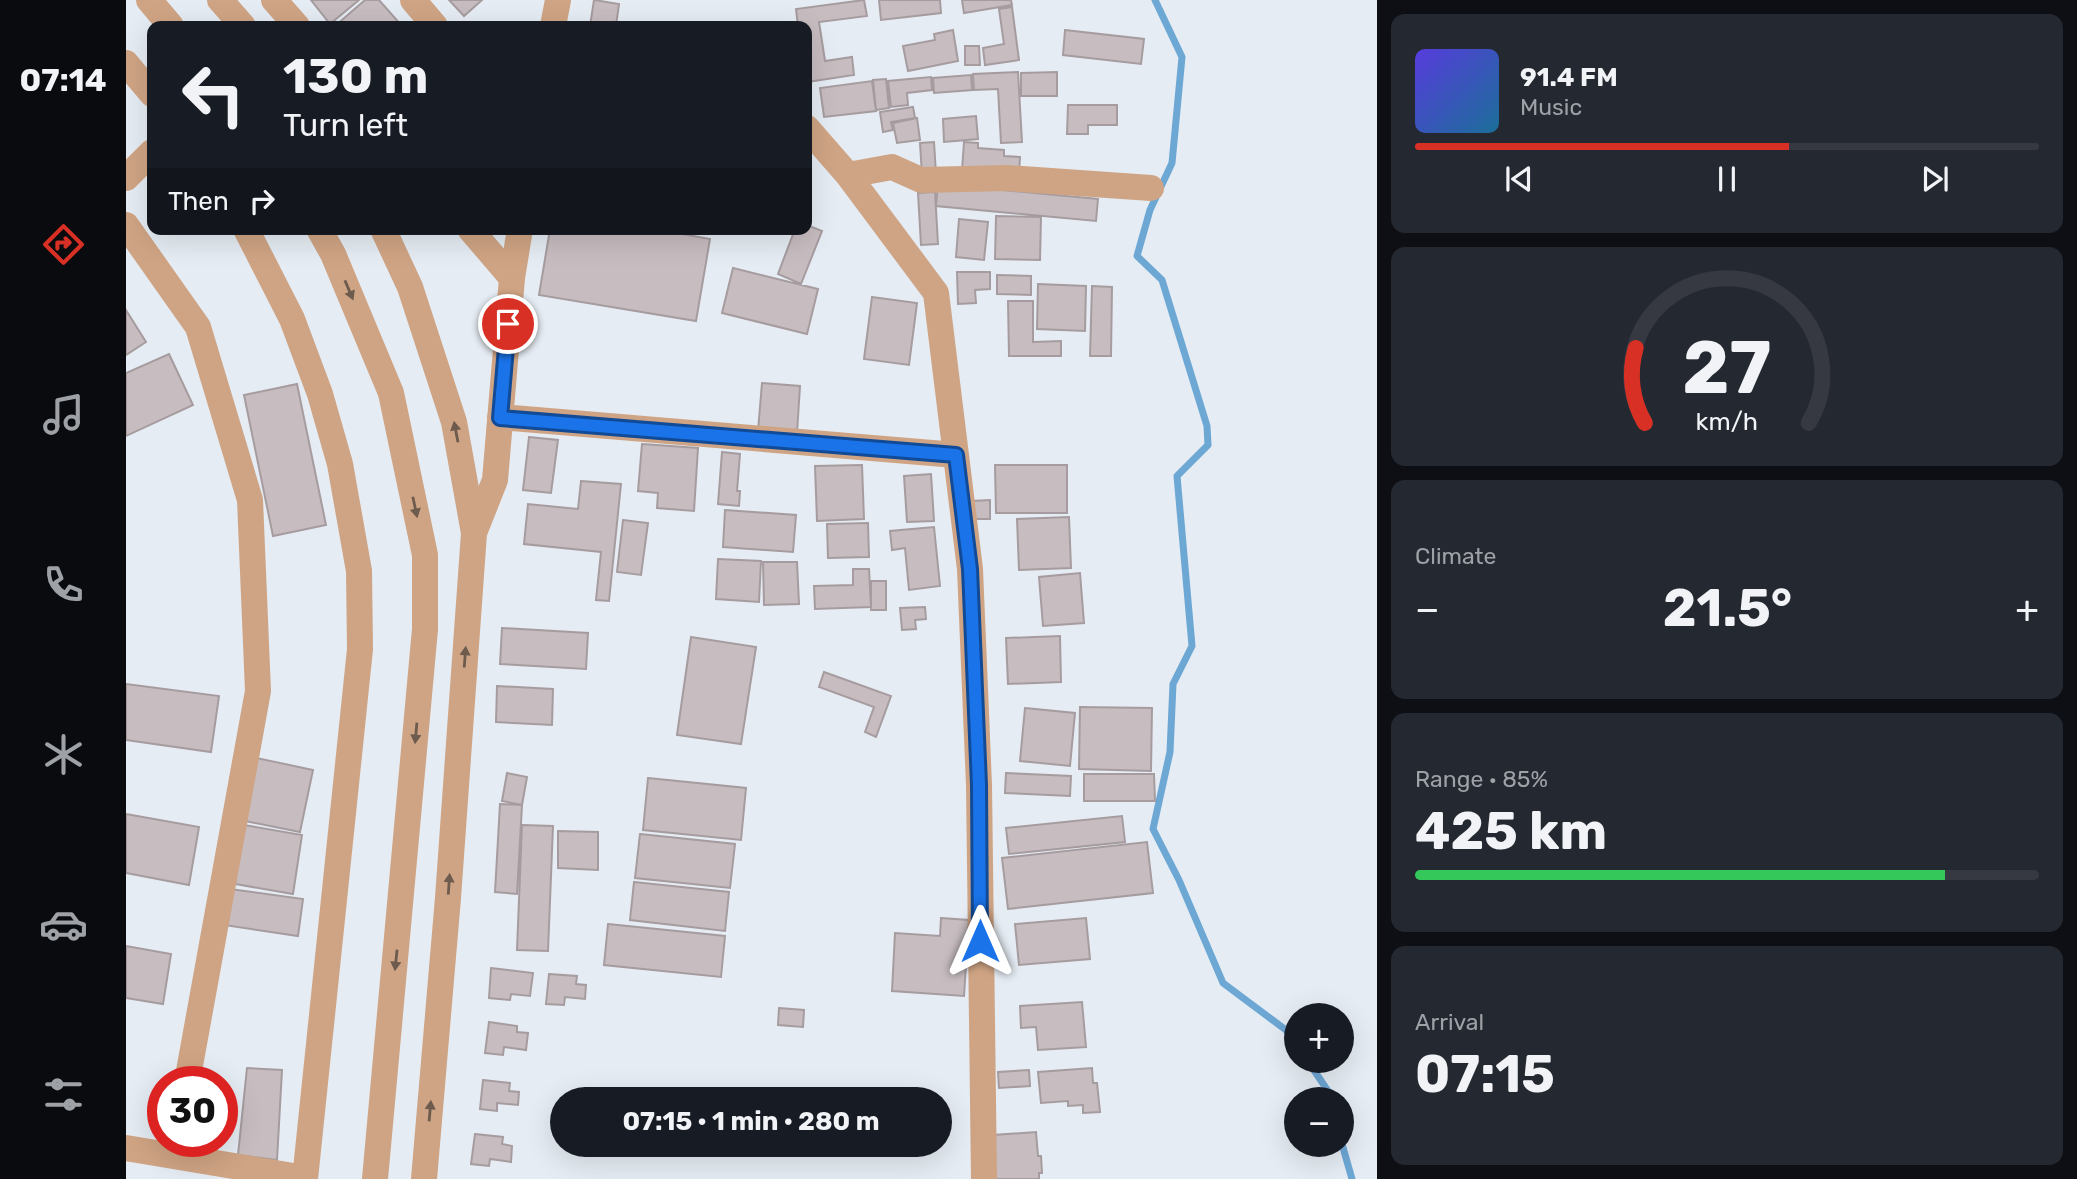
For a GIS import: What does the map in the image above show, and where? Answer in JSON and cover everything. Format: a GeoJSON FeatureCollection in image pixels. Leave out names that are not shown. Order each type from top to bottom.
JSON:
{"type":"FeatureCollection","features":[{"type":"Feature","properties":{"kind":"street"},"geometry":{"type":"LineString","coordinates":[[149,0],[167,21]]}},
{"type":"Feature","properties":{"kind":"street"},"geometry":{"type":"LineString","coordinates":[[220,0],[239,21]]}},
{"type":"Feature","properties":{"kind":"street"},"geometry":{"type":"LineString","coordinates":[[274,0],[293,21]]}},
{"type":"Feature","properties":{"kind":"street"},"geometry":{"type":"LineString","coordinates":[[413,0],[431,21]]}},
{"type":"Feature","properties":{"kind":"street"},"geometry":{"type":"LineString","coordinates":[[554,21],[558,0]]}},
{"type":"Feature","properties":{"kind":"street"},"geometry":{"type":"LineString","coordinates":[[126,64],[147,88]]}},
{"type":"Feature","properties":{"kind":"street"},"geometry":{"type":"LineString","coordinates":[[812,134],[848,174],[936,293],[970,569],[979,785],[984,1179]]}},
{"type":"Feature","properties":{"kind":"street"},"geometry":{"type":"LineString","coordinates":[[126,178],[147,157]]}},
{"type":"Feature","properties":{"kind":"street"},"geometry":{"type":"LineString","coordinates":[[848,174],[892,167],[921,180],[1007,178],[1151,188]]}},
{"type":"Feature","properties":{"kind":"street"},"geometry":{"type":"LineString","coordinates":[[126,225],[198,327],[250,500],[258,691],[190,1066]]}},
{"type":"Feature","properties":{"kind":"street"},"geometry":{"type":"LineString","coordinates":[[214,1157],[305,1178],[360,649],[359,571],[340,464],[320,394],[292,319],[249,235]]}},
{"type":"Feature","properties":{"kind":"street"},"geometry":{"type":"LineString","coordinates":[[322,235],[333,254],[391,393],[425,555],[425,629],[375,1179]]}},
{"type":"Feature","properties":{"kind":"street"},"geometry":{"type":"LineString","coordinates":[[386,235],[411,287],[454,422],[474,533],[449,885],[424,1179]]}},
{"type":"Feature","properties":{"kind":"street"},"geometry":{"type":"LineString","coordinates":[[475,235],[512,278]]}},
{"type":"Feature","properties":{"kind":"street"},"geometry":{"type":"LineString","coordinates":[[474,533],[495,480],[512,278],[519,235]]}},
{"type":"Feature","properties":{"kind":"street"},"geometry":{"type":"LineString","coordinates":[[500,418],[956,455]]}},
{"type":"Feature","properties":{"kind":"street"},"geometry":{"type":"LineString","coordinates":[[126,1148],[147,1148]]}},
{"type":"Feature","properties":{"kind":"building"},"geometry":{"type":"Polygon","coordinates":[[[311,0],[359,0],[334,21],[328,21],[311,0]]]}},
{"type":"Feature","properties":{"kind":"building"},"geometry":{"type":"Polygon","coordinates":[[[365,0],[379,0],[398,21],[341,21],[365,0]]]}},
{"type":"Feature","properties":{"kind":"building"},"geometry":{"type":"Polygon","coordinates":[[[449,0],[482,0],[464,16],[449,0]]]}},
{"type":"Feature","properties":{"kind":"building"},"geometry":{"type":"Polygon","coordinates":[[[594,0],[619,4],[617,21],[591,21],[594,0]]]}},
{"type":"Feature","properties":{"kind":"building"},"geometry":{"type":"Polygon","coordinates":[[[864,0],[867,16],[819,22],[825,61],[852,57],[854,75],[812,81],[812,21],[797,21],[796,9],[864,0]]]}},
{"type":"Feature","properties":{"kind":"building"},"geometry":{"type":"Polygon","coordinates":[[[879,0],[940,0],[941,13],[881,20],[879,0]]]}},
{"type":"Feature","properties":{"kind":"building"},"geometry":{"type":"Polygon","coordinates":[[[962,0],[1011,0],[1012,5],[964,13],[962,0]]]}},
{"type":"Feature","properties":{"kind":"building"},"geometry":{"type":"Polygon","coordinates":[[[1012,7],[1019,60],[985,65],[983,48],[1004,44],[999,9],[1012,7]]]}},
{"type":"Feature","properties":{"kind":"building"},"geometry":{"type":"Polygon","coordinates":[[[953,30],[958,61],[908,71],[903,46],[935,40],[934,34],[953,30]]]}},
{"type":"Feature","properties":{"kind":"building"},"geometry":{"type":"Polygon","coordinates":[[[1065,30],[1144,39],[1141,64],[1063,55],[1065,30]]]}},
{"type":"Feature","properties":{"kind":"building"},"geometry":{"type":"Polygon","coordinates":[[[965,46],[979,46],[980,65],[965,65],[965,46]]]}},
{"type":"Feature","properties":{"kind":"building"},"geometry":{"type":"Polygon","coordinates":[[[1018,72],[1022,142],[1001,143],[998,89],[974,90],[973,74],[1018,72]]]}},
{"type":"Feature","properties":{"kind":"building"},"geometry":{"type":"Polygon","coordinates":[[[1057,72],[1057,96],[1021,96],[1021,73],[1057,72]]]}},
{"type":"Feature","properties":{"kind":"building"},"geometry":{"type":"Polygon","coordinates":[[[971,75],[972,90],[934,93],[933,78],[971,75]]]}},
{"type":"Feature","properties":{"kind":"building"},"geometry":{"type":"Polygon","coordinates":[[[931,77],[932,90],[907,93],[908,105],[891,107],[888,81],[931,77]]]}},
{"type":"Feature","properties":{"kind":"building"},"geometry":{"type":"Polygon","coordinates":[[[886,79],[889,108],[876,110],[873,80],[886,79]]]}},
{"type":"Feature","properties":{"kind":"building"},"geometry":{"type":"Polygon","coordinates":[[[872,81],[876,111],[824,117],[820,88],[872,81]]]}},
{"type":"Feature","properties":{"kind":"building"},"geometry":{"type":"Polygon","coordinates":[[[1068,105],[1117,105],[1117,125],[1088,125],[1088,134],[1067,134],[1068,105]]]}},
{"type":"Feature","properties":{"kind":"building"},"geometry":{"type":"Polygon","coordinates":[[[913,107],[915,118],[891,122],[893,130],[883,132],[880,112],[913,107]]]}},
{"type":"Feature","properties":{"kind":"building"},"geometry":{"type":"Polygon","coordinates":[[[976,116],[978,139],[944,142],[943,119],[976,116]]]}},
{"type":"Feature","properties":{"kind":"building"},"geometry":{"type":"Polygon","coordinates":[[[917,118],[920,140],[897,143],[893,123],[917,118]]]}},
{"type":"Feature","properties":{"kind":"building"},"geometry":{"type":"Polygon","coordinates":[[[934,142],[936,174],[922,175],[920,143],[934,142]]]}},
{"type":"Feature","properties":{"kind":"building"},"geometry":{"type":"Polygon","coordinates":[[[964,142],[978,143],[978,148],[1004,150],[1004,156],[1020,157],[1019,174],[962,170],[964,142]]]}},
{"type":"Feature","properties":{"kind":"building"},"geometry":{"type":"Polygon","coordinates":[[[938,184],[1098,199],[1096,221],[936,206],[938,184]]]}},
{"type":"Feature","properties":{"kind":"building"},"geometry":{"type":"Polygon","coordinates":[[[935,192],[938,244],[921,245],[918,193],[935,192]]]}},
{"type":"Feature","properties":{"kind":"building"},"geometry":{"type":"Polygon","coordinates":[[[996,216],[1041,217],[1040,260],[995,259],[996,216]]]}},
{"type":"Feature","properties":{"kind":"building"},"geometry":{"type":"Polygon","coordinates":[[[959,219],[988,222],[984,260],[956,257],[959,219]]]}},
{"type":"Feature","properties":{"kind":"building"},"geometry":{"type":"Polygon","coordinates":[[[812,227],[822,231],[801,284],[778,274],[793,235],[812,235],[812,227]]]}},
{"type":"Feature","properties":{"kind":"building"},"geometry":{"type":"Polygon","coordinates":[[[549,235],[688,235],[710,239],[696,321],[539,295],[549,235]]]}},
{"type":"Feature","properties":{"kind":"building"},"geometry":{"type":"Polygon","coordinates":[[[733,268],[818,289],[807,334],[722,313],[733,268]]]}},
{"type":"Feature","properties":{"kind":"building"},"geometry":{"type":"Polygon","coordinates":[[[957,272],[990,272],[990,289],[975,290],[976,303],[958,304],[957,272]]]}},
{"type":"Feature","properties":{"kind":"building"},"geometry":{"type":"Polygon","coordinates":[[[997,275],[1031,276],[1031,295],[997,294],[997,275]]]}},
{"type":"Feature","properties":{"kind":"building"},"geometry":{"type":"Polygon","coordinates":[[[1038,284],[1086,286],[1085,331],[1037,329],[1038,284]]]}},
{"type":"Feature","properties":{"kind":"building"},"geometry":{"type":"Polygon","coordinates":[[[1092,286],[1112,287],[1111,356],[1090,356],[1092,286]]]}},
{"type":"Feature","properties":{"kind":"building"},"geometry":{"type":"Polygon","coordinates":[[[872,297],[917,303],[909,365],[864,359],[872,297]]]}},
{"type":"Feature","properties":{"kind":"building"},"geometry":{"type":"Polygon","coordinates":[[[1008,301],[1033,301],[1033,342],[1061,341],[1061,356],[1009,356],[1008,301]]]}},
{"type":"Feature","properties":{"kind":"building"},"geometry":{"type":"Polygon","coordinates":[[[126,310],[146,342],[126,355],[126,310]]]}},
{"type":"Feature","properties":{"kind":"building"},"geometry":{"type":"Polygon","coordinates":[[[169,354],[193,405],[126,436],[126,373],[169,354]]]}},
{"type":"Feature","properties":{"kind":"building"},"geometry":{"type":"Polygon","coordinates":[[[762,383],[800,386],[797,433],[758,431],[762,383]]]}},
{"type":"Feature","properties":{"kind":"building"},"geometry":{"type":"Polygon","coordinates":[[[297,384],[326,525],[273,536],[244,395],[297,384]]]}},
{"type":"Feature","properties":{"kind":"building"},"geometry":{"type":"Polygon","coordinates":[[[529,437],[558,440],[551,493],[523,490],[529,437]]]}},
{"type":"Feature","properties":{"kind":"building"},"geometry":{"type":"Polygon","coordinates":[[[642,444],[698,448],[694,511],[657,508],[658,493],[638,491],[642,444]]]}},
{"type":"Feature","properties":{"kind":"building"},"geometry":{"type":"Polygon","coordinates":[[[722,452],[740,454],[737,491],[740,491],[739,506],[718,504],[722,452]]]}},
{"type":"Feature","properties":{"kind":"building"},"geometry":{"type":"Polygon","coordinates":[[[862,465],[864,519],[817,521],[815,466],[862,465]]]}},
{"type":"Feature","properties":{"kind":"building"},"geometry":{"type":"Polygon","coordinates":[[[995,465],[1067,465],[1067,513],[996,513],[995,465]]]}},
{"type":"Feature","properties":{"kind":"building"},"geometry":{"type":"Polygon","coordinates":[[[931,474],[934,521],[907,522],[904,476],[931,474]]]}},
{"type":"Feature","properties":{"kind":"building"},"geometry":{"type":"Polygon","coordinates":[[[581,481],[621,484],[609,601],[596,600],[601,552],[524,544],[528,504],[578,509],[581,481]]]}},
{"type":"Feature","properties":{"kind":"building"},"geometry":{"type":"Polygon","coordinates":[[[990,500],[990,519],[971,519],[971,501],[990,500]]]}},
{"type":"Feature","properties":{"kind":"building"},"geometry":{"type":"Polygon","coordinates":[[[725,510],[796,515],[793,552],[723,547],[725,510]]]}},
{"type":"Feature","properties":{"kind":"building"},"geometry":{"type":"Polygon","coordinates":[[[1069,517],[1071,568],[1019,570],[1017,519],[1069,517]]]}},
{"type":"Feature","properties":{"kind":"building"},"geometry":{"type":"Polygon","coordinates":[[[623,520],[648,523],[641,575],[617,572],[623,520]]]}},
{"type":"Feature","properties":{"kind":"building"},"geometry":{"type":"Polygon","coordinates":[[[868,523],[869,557],[828,558],[827,524],[868,523]]]}},
{"type":"Feature","properties":{"kind":"building"},"geometry":{"type":"Polygon","coordinates":[[[934,527],[940,586],[909,590],[905,548],[892,550],[890,531],[934,527]]]}},
{"type":"Feature","properties":{"kind":"building"},"geometry":{"type":"Polygon","coordinates":[[[718,559],[761,561],[759,602],[716,599],[718,559]]]}},
{"type":"Feature","properties":{"kind":"building"},"geometry":{"type":"Polygon","coordinates":[[[763,562],[797,562],[799,604],[764,605],[763,562]]]}},
{"type":"Feature","properties":{"kind":"building"},"geometry":{"type":"Polygon","coordinates":[[[853,569],[869,569],[871,607],[815,609],[814,586],[853,585],[853,569]]]}},
{"type":"Feature","properties":{"kind":"building"},"geometry":{"type":"Polygon","coordinates":[[[1080,573],[1084,623],[1043,626],[1039,577],[1080,573]]]}},
{"type":"Feature","properties":{"kind":"building"},"geometry":{"type":"Polygon","coordinates":[[[871,581],[886,581],[886,610],[871,610],[871,581]]]}},
{"type":"Feature","properties":{"kind":"building"},"geometry":{"type":"Polygon","coordinates":[[[925,607],[926,619],[915,620],[916,629],[902,630],[900,608],[925,607]]]}},
{"type":"Feature","properties":{"kind":"building"},"geometry":{"type":"Polygon","coordinates":[[[502,628],[588,633],[586,669],[500,664],[502,628]]]}},
{"type":"Feature","properties":{"kind":"building"},"geometry":{"type":"Polygon","coordinates":[[[1060,636],[1061,682],[1008,684],[1006,638],[1060,636]]]}},
{"type":"Feature","properties":{"kind":"building"},"geometry":{"type":"Polygon","coordinates":[[[691,637],[756,647],[741,744],[677,735],[691,637]]]}},
{"type":"Feature","properties":{"kind":"building"},"geometry":{"type":"Polygon","coordinates":[[[824,672],[891,696],[876,737],[865,732],[874,707],[819,687],[824,672]]]}},
{"type":"Feature","properties":{"kind":"building"},"geometry":{"type":"Polygon","coordinates":[[[126,684],[219,696],[211,752],[126,740],[126,684]]]}},
{"type":"Feature","properties":{"kind":"building"},"geometry":{"type":"Polygon","coordinates":[[[497,686],[553,689],[552,725],[496,722],[497,686]]]}},
{"type":"Feature","properties":{"kind":"building"},"geometry":{"type":"Polygon","coordinates":[[[1080,707],[1152,708],[1151,771],[1079,769],[1080,707]]]}},
{"type":"Feature","properties":{"kind":"building"},"geometry":{"type":"Polygon","coordinates":[[[1025,708],[1075,713],[1070,766],[1020,761],[1025,708]]]}},
{"type":"Feature","properties":{"kind":"building"},"geometry":{"type":"Polygon","coordinates":[[[252,757],[313,770],[300,832],[240,820],[252,757]]]}},
{"type":"Feature","properties":{"kind":"building"},"geometry":{"type":"Polygon","coordinates":[[[507,773],[527,777],[522,805],[502,801],[507,773]]]}},
{"type":"Feature","properties":{"kind":"building"},"geometry":{"type":"Polygon","coordinates":[[[1006,773],[1071,776],[1070,796],[1005,793],[1006,773]]]}},
{"type":"Feature","properties":{"kind":"building"},"geometry":{"type":"Polygon","coordinates":[[[1084,774],[1154,774],[1155,801],[1084,801],[1084,774]]]}},
{"type":"Feature","properties":{"kind":"building"},"geometry":{"type":"Polygon","coordinates":[[[648,778],[746,788],[741,840],[643,830],[648,778]]]}},
{"type":"Feature","properties":{"kind":"building"},"geometry":{"type":"Polygon","coordinates":[[[500,804],[522,805],[517,894],[495,892],[500,804]]]}},
{"type":"Feature","properties":{"kind":"building"},"geometry":{"type":"Polygon","coordinates":[[[126,814],[199,827],[189,885],[126,873],[126,814]]]}},
{"type":"Feature","properties":{"kind":"building"},"geometry":{"type":"Polygon","coordinates":[[[1122,816],[1125,842],[1009,854],[1006,828],[1122,816]]]}},
{"type":"Feature","properties":{"kind":"building"},"geometry":{"type":"Polygon","coordinates":[[[244,825],[302,835],[293,894],[235,884],[244,825]]]}},
{"type":"Feature","properties":{"kind":"building"},"geometry":{"type":"Polygon","coordinates":[[[522,825],[553,826],[548,951],[517,950],[522,825]]]}},
{"type":"Feature","properties":{"kind":"building"},"geometry":{"type":"Polygon","coordinates":[[[558,831],[598,832],[598,870],[558,868],[558,831]]]}},
{"type":"Feature","properties":{"kind":"building"},"geometry":{"type":"Polygon","coordinates":[[[640,834],[735,844],[730,888],[635,878],[640,834]]]}},
{"type":"Feature","properties":{"kind":"building"},"geometry":{"type":"Polygon","coordinates":[[[1147,842],[1153,893],[1008,909],[1002,858],[1147,842]]]}},
{"type":"Feature","properties":{"kind":"building"},"geometry":{"type":"Polygon","coordinates":[[[634,882],[729,892],[725,931],[630,920],[634,882]]]}},
{"type":"Feature","properties":{"kind":"building"},"geometry":{"type":"Polygon","coordinates":[[[230,889],[303,899],[298,936],[224,925],[230,889]]]}},
{"type":"Feature","properties":{"kind":"building"},"geometry":{"type":"Polygon","coordinates":[[[941,918],[969,920],[964,996],[892,991],[895,933],[940,936],[941,918]]]}},
{"type":"Feature","properties":{"kind":"building"},"geometry":{"type":"Polygon","coordinates":[[[1086,918],[1090,959],[1019,965],[1015,924],[1086,918]]]}},
{"type":"Feature","properties":{"kind":"building"},"geometry":{"type":"Polygon","coordinates":[[[608,924],[725,936],[721,977],[604,965],[608,924]]]}},
{"type":"Feature","properties":{"kind":"building"},"geometry":{"type":"Polygon","coordinates":[[[126,946],[171,954],[163,1004],[126,998],[126,946]]]}},
{"type":"Feature","properties":{"kind":"building"},"geometry":{"type":"Polygon","coordinates":[[[491,968],[533,973],[530,996],[511,994],[510,1000],[489,998],[491,968]]]}},
{"type":"Feature","properties":{"kind":"building"},"geometry":{"type":"Polygon","coordinates":[[[549,974],[577,976],[576,984],[586,985],[585,999],[565,997],[564,1005],[546,1004],[549,974]]]}},
{"type":"Feature","properties":{"kind":"building"},"geometry":{"type":"Polygon","coordinates":[[[1082,1002],[1086,1047],[1038,1050],[1036,1027],[1021,1028],[1020,1006],[1082,1002]]]}},
{"type":"Feature","properties":{"kind":"building"},"geometry":{"type":"Polygon","coordinates":[[[779,1008],[804,1010],[803,1027],[778,1025],[779,1008]]]}},
{"type":"Feature","properties":{"kind":"building"},"geometry":{"type":"Polygon","coordinates":[[[489,1022],[517,1026],[517,1032],[528,1033],[526,1050],[504,1047],[503,1055],[485,1053],[489,1022]]]}},
{"type":"Feature","properties":{"kind":"building"},"geometry":{"type":"Polygon","coordinates":[[[247,1068],[282,1070],[277,1160],[238,1155],[247,1068]]]}},
{"type":"Feature","properties":{"kind":"building"},"geometry":{"type":"Polygon","coordinates":[[[1092,1068],[1093,1083],[1097,1083],[1100,1112],[1083,1113],[1083,1105],[1068,1106],[1068,1101],[1041,1103],[1038,1072],[1092,1068]]]}},
{"type":"Feature","properties":{"kind":"building"},"geometry":{"type":"Polygon","coordinates":[[[1029,1070],[1030,1086],[999,1088],[998,1072],[1029,1070]]]}},
{"type":"Feature","properties":{"kind":"building"},"geometry":{"type":"Polygon","coordinates":[[[483,1080],[510,1083],[509,1091],[519,1092],[518,1105],[497,1103],[497,1111],[480,1109],[483,1080]]]}},
{"type":"Feature","properties":{"kind":"building"},"geometry":{"type":"Polygon","coordinates":[[[1036,1132],[1038,1156],[1041,1156],[1042,1173],[1039,1173],[1039,1179],[996,1179],[993,1135],[1036,1132]]]}},
{"type":"Feature","properties":{"kind":"building"},"geometry":{"type":"Polygon","coordinates":[[[475,1134],[503,1137],[502,1144],[512,1146],[511,1162],[490,1159],[489,1166],[471,1164],[475,1134]]]}},
{"type":"Feature","properties":{"kind":"waterway"},"geometry":{"type":"LineString","coordinates":[[1155,0],[1182,57],[1172,163],[1150,210],[1137,256],[1162,280],[1207,426],[1208,445],[1177,476],[1192,646],[1173,684],[1170,752],[1153,829],[1179,880],[1223,983],[1284,1029]]}},
{"type":"Feature","properties":{"kind":"waterway"},"geometry":{"type":"LineString","coordinates":[[1316,1073],[1325,1087]]}},
{"type":"Feature","properties":{"kind":"waterway"},"geometry":{"type":"LineString","coordinates":[[1346,1157],[1352,1179]]}},
{"type":"Feature","properties":{"kind":"route"},"geometry":{"type":"LineString","coordinates":[[508,324],[500,418],[956,455],[970,569],[979,785],[980,941]]}}]}
